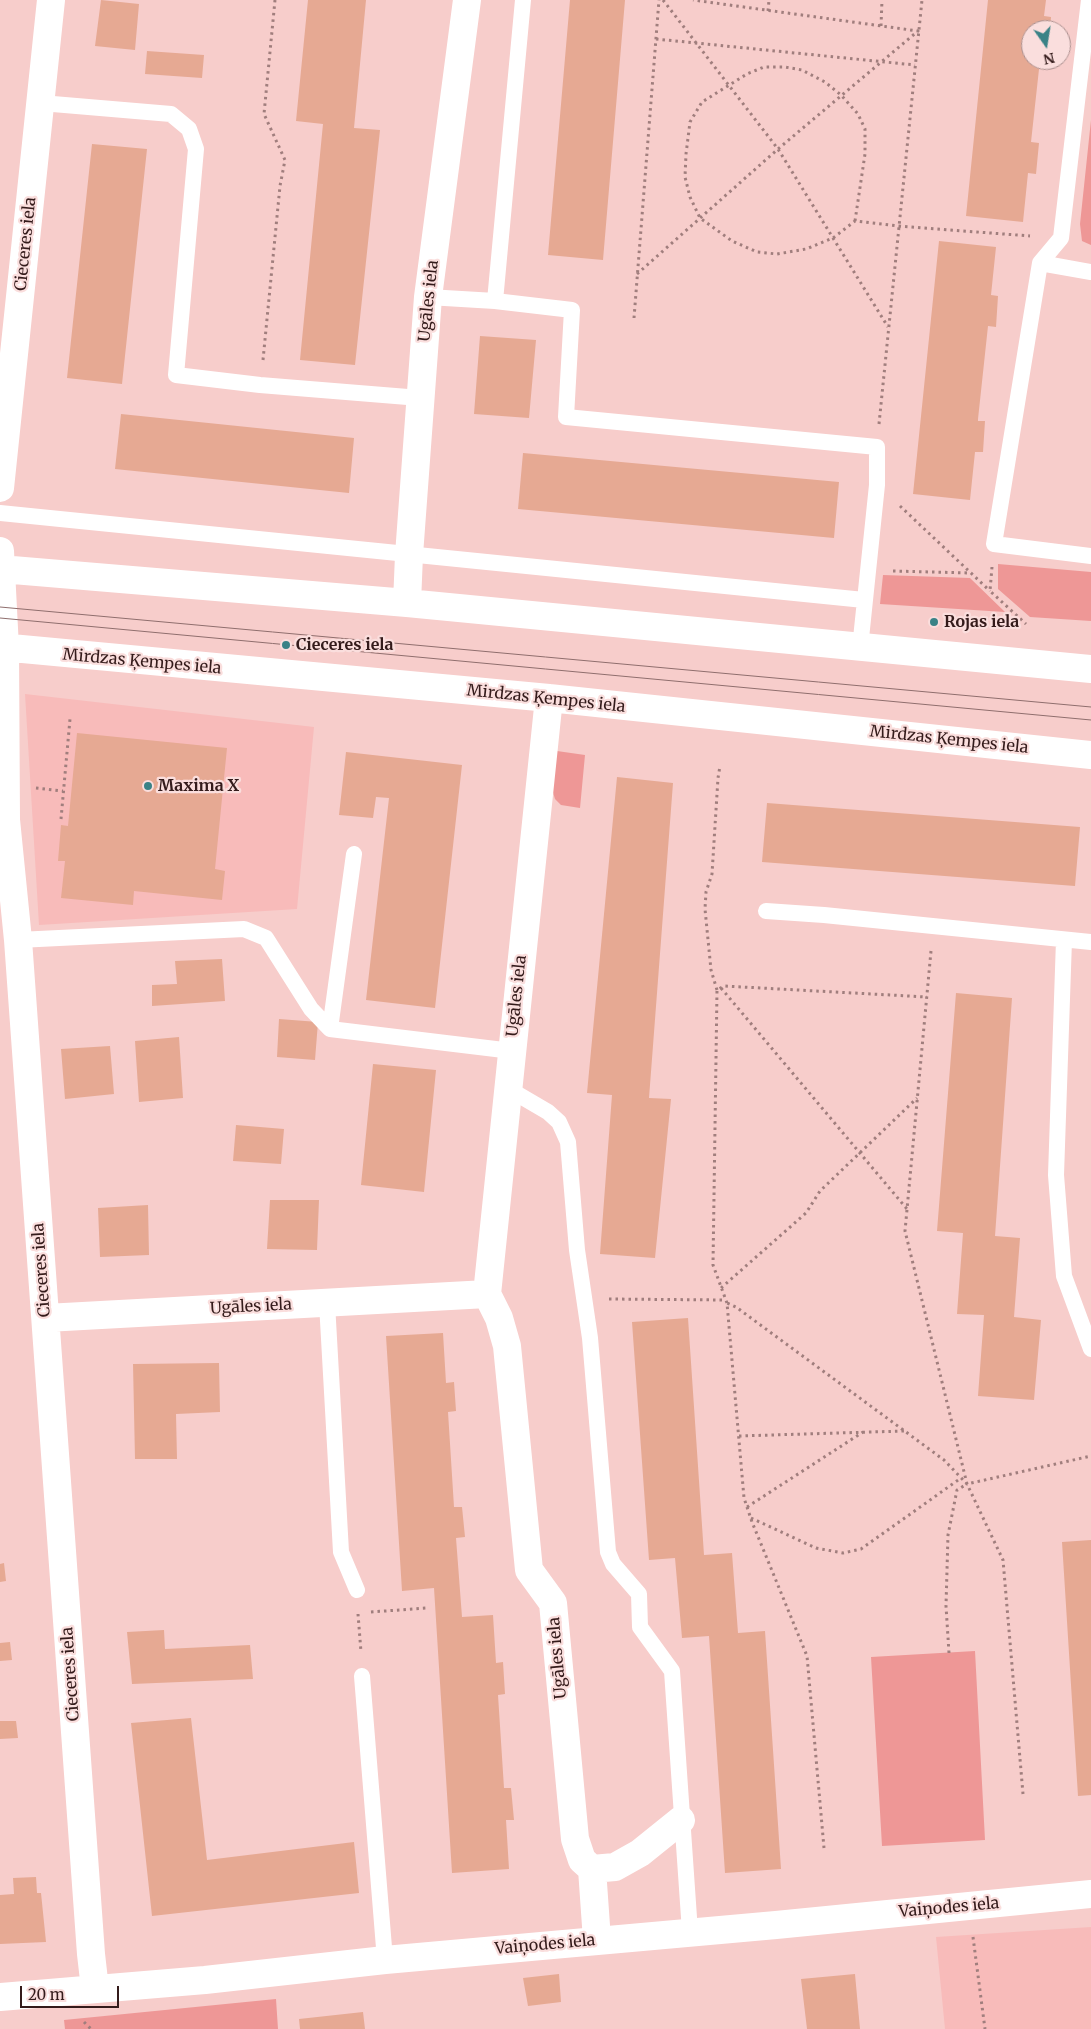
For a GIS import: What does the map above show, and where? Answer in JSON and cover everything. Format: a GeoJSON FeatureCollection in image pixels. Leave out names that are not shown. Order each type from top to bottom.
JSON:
{"type":"FeatureCollection","features":[{"type":"Feature","properties":{"kind":"street","name":"Cieceres iela"},"geometry":{"type":"LineString","coordinates":[[0,488],[51,0]]}},
{"type":"Feature","properties":{"kind":"street","name":"Ugāles iela"},"geometry":{"type":"LineString","coordinates":[[407,604],[428,297],[467,0]]}},
{"type":"Feature","properties":{"kind":"street","name":"Cieceres iela"},"geometry":{"type":"LineString","coordinates":[[0,563],[3,648],[3,820],[18,940],[91,1954],[96,1988]]}},
{"type":"Feature","properties":{"kind":"street"},"geometry":{"type":"LineString","coordinates":[[0,563],[1091,669]]}},
{"type":"Feature","properties":{"kind":"street","name":"Mirdzas Ķempes iela"},"geometry":{"type":"LineString","coordinates":[[3,648],[549,698],[1091,755]]}},
{"type":"Feature","properties":{"kind":"street","name":"Ugāles iela"},"geometry":{"type":"LineString","coordinates":[[549,698],[487,1294],[499,1318],[507,1346],[529,1570],[553,1603],[575,1839],[582,1860],[592,1869]]}},
{"type":"Feature","properties":{"kind":"street","name":"Ugāles iela"},"geometry":{"type":"LineString","coordinates":[[46,1318],[487,1294]]}},
{"type":"Feature","properties":{"kind":"street"},"geometry":{"type":"LineString","coordinates":[[596,1940],[592,1869],[615,1867],[640,1853],[681,1820]]}},
{"type":"Feature","properties":{"kind":"street","name":"Vaiņodes iela"},"geometry":{"type":"LineString","coordinates":[[0,1997],[205,1980],[385,1960],[1091,1894]]}},
{"type":"Feature","properties":{"kind":"lane"},"geometry":{"type":"LineString","coordinates":[[495,301],[523,0]]}},
{"type":"Feature","properties":{"kind":"lane"},"geometry":{"type":"LineString","coordinates":[[1089,0],[1061,238],[1040,263],[994,544],[1091,552]]}},
{"type":"Feature","properties":{"kind":"lane"},"geometry":{"type":"LineString","coordinates":[[41,103],[171,114],[189,129],[196,149],[176,375],[260,385],[420,398]]}},
{"type":"Feature","properties":{"kind":"lane"},"geometry":{"type":"LineString","coordinates":[[1040,263],[1091,272]]}},
{"type":"Feature","properties":{"kind":"lane"},"geometry":{"type":"LineString","coordinates":[[428,297],[495,301],[572,310],[566,417],[877,447],[877,485],[860,648]]}},
{"type":"Feature","properties":{"kind":"lane"},"geometry":{"type":"LineString","coordinates":[[0,513],[864,600]]}},
{"type":"Feature","properties":{"kind":"lane"},"geometry":{"type":"LineString","coordinates":[[330,1029],[354,854]]}},
{"type":"Feature","properties":{"kind":"lane"},"geometry":{"type":"LineString","coordinates":[[766,911],[1091,942]]}},
{"type":"Feature","properties":{"kind":"lane"},"geometry":{"type":"LineString","coordinates":[[18,940],[244,929],[266,938],[311,1009],[330,1029],[512,1051]]}},
{"type":"Feature","properties":{"kind":"lane"},"geometry":{"type":"LineString","coordinates":[[1064,940],[1056,1175],[1064,1276],[1091,1349]]}},
{"type":"Feature","properties":{"kind":"lane"},"geometry":{"type":"LineString","coordinates":[[507,1088],[548,1112],[559,1122],[568,1142],[577,1250],[590,1338],[608,1552],[613,1564],[639,1594],[640,1627],[672,1671],[690,1932]]}},
{"type":"Feature","properties":{"kind":"lane"},"geometry":{"type":"LineString","coordinates":[[327,1303],[341,1552],[357,1590]]}},
{"type":"Feature","properties":{"kind":"lane"},"geometry":{"type":"LineString","coordinates":[[362,1676],[385,1960]]}},
{"type":"Feature","properties":{"kind":"path"},"geometry":{"type":"LineString","coordinates":[[260,385],[280,186],[285,160],[264,114],[275,0]]}},
{"type":"Feature","properties":{"kind":"path"},"geometry":{"type":"LineString","coordinates":[[634,318],[659,0]]}},
{"type":"Feature","properties":{"kind":"path"},"geometry":{"type":"LineString","coordinates":[[663,0],[778,149],[888,327]]}},
{"type":"Feature","properties":{"kind":"path"},"geometry":{"type":"LineString","coordinates":[[693,0],[918,31]]}},
{"type":"Feature","properties":{"kind":"path"},"geometry":{"type":"LineString","coordinates":[[768,11],[769,0]]}},
{"type":"Feature","properties":{"kind":"path"},"geometry":{"type":"LineString","coordinates":[[881,26],[882,0]]}},
{"type":"Feature","properties":{"kind":"path"},"geometry":{"type":"LineString","coordinates":[[877,447],[922,0]]}},
{"type":"Feature","properties":{"kind":"path"},"geometry":{"type":"LineString","coordinates":[[637,274],[778,149],[918,31]]}},
{"type":"Feature","properties":{"kind":"path"},"geometry":{"type":"LineString","coordinates":[[656,39],[915,65]]}},
{"type":"Feature","properties":{"kind":"path"},"geometry":{"type":"LineString","coordinates":[[785,67],[802,70],[825,82],[841,95],[858,114],[865,130],[865,154],[855,221],[833,238],[806,249],[777,254],[757,252],[732,241],[700,218],[690,197],[685,177],[690,122],[702,102],[747,74],[764,68],[785,67]]}},
{"type":"Feature","properties":{"kind":"path"},"geometry":{"type":"LineString","coordinates":[[855,221],[1061,238]]}},
{"type":"Feature","properties":{"kind":"path"},"geometry":{"type":"LineString","coordinates":[[877,485],[1026,624]]}},
{"type":"Feature","properties":{"kind":"path"},"geometry":{"type":"LineString","coordinates":[[990,591],[994,544]]}},
{"type":"Feature","properties":{"kind":"path"},"geometry":{"type":"LineString","coordinates":[[868,570],[972,574]]}},
{"type":"Feature","properties":{"kind":"path"},"geometry":{"type":"LineString","coordinates":[[61,819],[70,719]]}},
{"type":"Feature","properties":{"kind":"path"},"geometry":{"type":"LineString","coordinates":[[720,766],[712,874],[706,892],[705,910],[711,970],[719,989],[907,1210]]}},
{"type":"Feature","properties":{"kind":"path"},"geometry":{"type":"LineString","coordinates":[[933,926],[906,1231],[967,1484],[1003,1560],[1023,1794]]}},
{"type":"Feature","properties":{"kind":"path"},"geometry":{"type":"LineString","coordinates":[[719,989],[724,986],[927,997]]}},
{"type":"Feature","properties":{"kind":"path"},"geometry":{"type":"LineString","coordinates":[[719,989],[713,1265],[726,1301],[744,1498],[807,1656],[824,1848]]}},
{"type":"Feature","properties":{"kind":"path"},"geometry":{"type":"LineString","coordinates":[[721,1288],[806,1213],[820,1190],[918,1098]]}},
{"type":"Feature","properties":{"kind":"path"},"geometry":{"type":"LineString","coordinates":[[584,1299],[726,1301],[944,1460],[967,1484]]}},
{"type":"Feature","properties":{"kind":"path"},"geometry":{"type":"LineString","coordinates":[[739,1436],[904,1431]]}},
{"type":"Feature","properties":{"kind":"path"},"geometry":{"type":"LineString","coordinates":[[747,1507],[863,1432]]}},
{"type":"Feature","properties":{"kind":"path"},"geometry":{"type":"LineString","coordinates":[[950,1653],[946,1606],[948,1535],[958,1490],[967,1484],[1091,1456]]}},
{"type":"Feature","properties":{"kind":"path"},"geometry":{"type":"LineString","coordinates":[[751,1517],[816,1548],[843,1553],[861,1548],[961,1478]]}},
{"type":"Feature","properties":{"kind":"path"},"geometry":{"type":"LineString","coordinates":[[357,1590],[362,1676]]}},
{"type":"Feature","properties":{"kind":"path"},"geometry":{"type":"LineString","coordinates":[[358,1612],[427,1608]]}},
{"type":"Feature","properties":{"kind":"path"},"geometry":{"type":"LineString","coordinates":[[972,1933],[984,2029]]}},
{"type":"Feature","properties":{"kind":"shaded area"},"geometry":{"type":"Polygon","coordinates":[[[1091,120],[1091,245],[1082,241],[1080,224],[1091,120]]]}},
{"type":"Feature","properties":{"kind":"shaded area"},"geometry":{"type":"Polygon","coordinates":[[[998,564],[1091,572],[1091,621],[1030,617],[998,589],[998,564]]]}},
{"type":"Feature","properties":{"kind":"shaded area"},"geometry":{"type":"Polygon","coordinates":[[[883,575],[970,578],[1005,612],[880,604],[883,575]]]}},
{"type":"Feature","properties":{"kind":"shaded area"},"geometry":{"type":"Polygon","coordinates":[[[25,694],[314,727],[297,909],[39,925],[25,694]]]}},
{"type":"Feature","properties":{"kind":"shaded area"},"geometry":{"type":"Polygon","coordinates":[[[557,751],[585,755],[580,808],[561,805],[555,799],[552,789],[557,751]]]}},
{"type":"Feature","properties":{"kind":"shaded area"},"geometry":{"type":"Polygon","coordinates":[[[975,1651],[985,1840],[882,1846],[871,1657],[975,1651]]]}},
{"type":"Feature","properties":{"kind":"shaded area"},"geometry":{"type":"Polygon","coordinates":[[[1091,1927],[1091,2029],[945,2029],[936,1937],[1091,1927]]]}},
{"type":"Feature","properties":{"kind":"shaded area"},"geometry":{"type":"Polygon","coordinates":[[[276,1999],[278,2029],[65,2029],[64,2020],[276,1999]]]}},
{"type":"Feature","properties":{"kind":"building"},"geometry":{"type":"Polygon","coordinates":[[[101,0],[139,4],[135,50],[95,46],[101,0]]]}},
{"type":"Feature","properties":{"kind":"building"},"geometry":{"type":"Polygon","coordinates":[[[308,0],[366,0],[354,128],[380,130],[355,365],[300,360],[323,124],[296,121],[308,0]]]}},
{"type":"Feature","properties":{"kind":"building"},"geometry":{"type":"Polygon","coordinates":[[[570,0],[625,0],[603,260],[548,255],[570,0]]]}},
{"type":"Feature","properties":{"kind":"building"},"geometry":{"type":"Polygon","coordinates":[[[988,0],[1046,0],[1044,16],[1051,17],[1051,20],[1021,20],[1021,70],[1039,70],[1031,142],[1039,143],[1036,174],[1028,173],[1023,222],[966,216],[988,0]]]}},
{"type":"Feature","properties":{"kind":"building"},"geometry":{"type":"Polygon","coordinates":[[[147,51],[204,55],[202,78],[145,74],[147,51]]]}},
{"type":"Feature","properties":{"kind":"building"},"geometry":{"type":"Polygon","coordinates":[[[92,144],[147,149],[122,384],[67,378],[92,144]]]}},
{"type":"Feature","properties":{"kind":"building"},"geometry":{"type":"Polygon","coordinates":[[[939,241],[996,247],[991,295],[998,296],[996,327],[988,326],[978,419],[978,421],[985,421],[983,452],[975,452],[970,500],[913,494],[939,241]]]}},
{"type":"Feature","properties":{"kind":"building"},"geometry":{"type":"Polygon","coordinates":[[[480,336],[536,340],[529,418],[474,414],[480,336]]]}},
{"type":"Feature","properties":{"kind":"building"},"geometry":{"type":"Polygon","coordinates":[[[121,414],[354,438],[349,493],[115,469],[121,414]]]}},
{"type":"Feature","properties":{"kind":"building"},"geometry":{"type":"Polygon","coordinates":[[[523,453],[839,482],[834,538],[518,509],[523,453]]]}},
{"type":"Feature","properties":{"kind":"building","name":"Maxima X"},"geometry":{"type":"Polygon","coordinates":[[[77,733],[227,748],[215,869],[225,871],[222,900],[134,891],[133,905],[61,898],[65,861],[58,861],[61,825],[68,826],[77,733]]]}},
{"type":"Feature","properties":{"kind":"building"},"geometry":{"type":"Polygon","coordinates":[[[346,752],[462,765],[435,1008],[366,1000],[389,798],[376,797],[373,818],[339,815],[346,752]]]}},
{"type":"Feature","properties":{"kind":"building"},"geometry":{"type":"Polygon","coordinates":[[[617,777],[673,783],[649,1098],[671,1099],[655,1258],[600,1254],[612,1095],[587,1093],[617,777]]]}},
{"type":"Feature","properties":{"kind":"building"},"geometry":{"type":"Polygon","coordinates":[[[767,803],[1080,827],[1075,886],[762,862],[767,803]]]}},
{"type":"Feature","properties":{"kind":"building"},"geometry":{"type":"Polygon","coordinates":[[[222,959],[225,1001],[152,1006],[152,985],[177,984],[175,961],[222,959]]]}},
{"type":"Feature","properties":{"kind":"building"},"geometry":{"type":"Polygon","coordinates":[[[956,993],[1012,998],[995,1236],[1020,1238],[1014,1317],[1041,1320],[1034,1400],[978,1396],[984,1315],[957,1314],[963,1233],[937,1231],[956,993]]]}},
{"type":"Feature","properties":{"kind":"building"},"geometry":{"type":"Polygon","coordinates":[[[279,1019],[318,1022],[315,1060],[277,1057],[279,1019]]]}},
{"type":"Feature","properties":{"kind":"building"},"geometry":{"type":"Polygon","coordinates":[[[179,1037],[183,1098],[139,1102],[135,1041],[179,1037]]]}},
{"type":"Feature","properties":{"kind":"building"},"geometry":{"type":"Polygon","coordinates":[[[110,1046],[114,1094],[65,1099],[61,1049],[110,1046]]]}},
{"type":"Feature","properties":{"kind":"building"},"geometry":{"type":"Polygon","coordinates":[[[373,1064],[436,1070],[424,1192],[361,1185],[373,1064]]]}},
{"type":"Feature","properties":{"kind":"building"},"geometry":{"type":"Polygon","coordinates":[[[236,1125],[284,1129],[281,1164],[233,1161],[236,1125]]]}},
{"type":"Feature","properties":{"kind":"building"},"geometry":{"type":"Polygon","coordinates":[[[270,1200],[319,1200],[317,1250],[267,1249],[270,1200]]]}},
{"type":"Feature","properties":{"kind":"building"},"geometry":{"type":"Polygon","coordinates":[[[148,1205],[149,1255],[100,1257],[98,1208],[148,1205]]]}},
{"type":"Feature","properties":{"kind":"building"},"geometry":{"type":"Polygon","coordinates":[[[688,1318],[704,1555],[732,1553],[738,1633],[765,1631],[781,1869],[725,1873],[709,1636],[682,1638],[675,1558],[649,1560],[632,1322],[688,1318]]]}},
{"type":"Feature","properties":{"kind":"building"},"geometry":{"type":"Polygon","coordinates":[[[443,1333],[446,1383],[454,1382],[456,1411],[448,1412],[454,1507],[462,1507],[465,1537],[456,1538],[462,1617],[493,1615],[496,1663],[503,1662],[505,1694],[498,1695],[504,1788],[511,1788],[514,1820],[506,1820],[509,1869],[452,1873],[434,1588],[402,1591],[386,1336],[443,1333]]]}},
{"type":"Feature","properties":{"kind":"building"},"geometry":{"type":"Polygon","coordinates":[[[219,1363],[220,1412],[176,1414],[177,1459],[135,1459],[133,1364],[219,1363]]]}},
{"type":"Feature","properties":{"kind":"building"},"geometry":{"type":"Polygon","coordinates":[[[1091,1540],[1091,1795],[1078,1796],[1062,1542],[1091,1540]]]}},
{"type":"Feature","properties":{"kind":"building"},"geometry":{"type":"Polygon","coordinates":[[[4,1563],[6,1581],[0,1582],[0,1564],[4,1563]]]}},
{"type":"Feature","properties":{"kind":"building"},"geometry":{"type":"Polygon","coordinates":[[[164,1630],[165,1649],[250,1645],[253,1679],[132,1684],[127,1632],[164,1630]]]}},
{"type":"Feature","properties":{"kind":"building"},"geometry":{"type":"Polygon","coordinates":[[[10,1642],[12,1660],[0,1661],[0,1643],[10,1642]]]}},
{"type":"Feature","properties":{"kind":"building"},"geometry":{"type":"Polygon","coordinates":[[[191,1718],[207,1860],[354,1842],[359,1893],[152,1916],[131,1723],[191,1718]]]}},
{"type":"Feature","properties":{"kind":"building"},"geometry":{"type":"Polygon","coordinates":[[[0,1721],[16,1721],[18,1738],[0,1739],[0,1721]]]}},
{"type":"Feature","properties":{"kind":"building"},"geometry":{"type":"Polygon","coordinates":[[[36,1877],[37,1893],[41,1893],[46,1942],[0,1944],[0,1895],[14,1894],[13,1878],[36,1877]]]}},
{"type":"Feature","properties":{"kind":"building"},"geometry":{"type":"Polygon","coordinates":[[[559,1974],[561,2002],[528,2006],[523,1978],[559,1974]]]}},
{"type":"Feature","properties":{"kind":"building"},"geometry":{"type":"Polygon","coordinates":[[[855,1974],[860,2029],[807,2029],[801,1979],[855,1974]]]}},
{"type":"Feature","properties":{"kind":"building"},"geometry":{"type":"Polygon","coordinates":[[[363,2012],[365,2029],[300,2029],[299,2019],[363,2012]]]}},
{"type":"Feature","properties":{"kind":"tram line"},"geometry":{"type":"LineString","coordinates":[[0,607],[1091,707]]}},
{"type":"Feature","properties":{"kind":"tram line"},"geometry":{"type":"LineString","coordinates":[[0,618],[1091,720]]}},
{"type":"Feature","properties":{"kind":"place","name":"Rojas iela"},"geometry":{"type":"Point","coordinates":[934,622]}},
{"type":"Feature","properties":{"kind":"place","name":"Cieceres iela"},"geometry":{"type":"Point","coordinates":[286,645]}},
{"type":"Feature","properties":{"kind":"place","name":"Maxima X"},"geometry":{"type":"Point","coordinates":[148,786]}}]}
